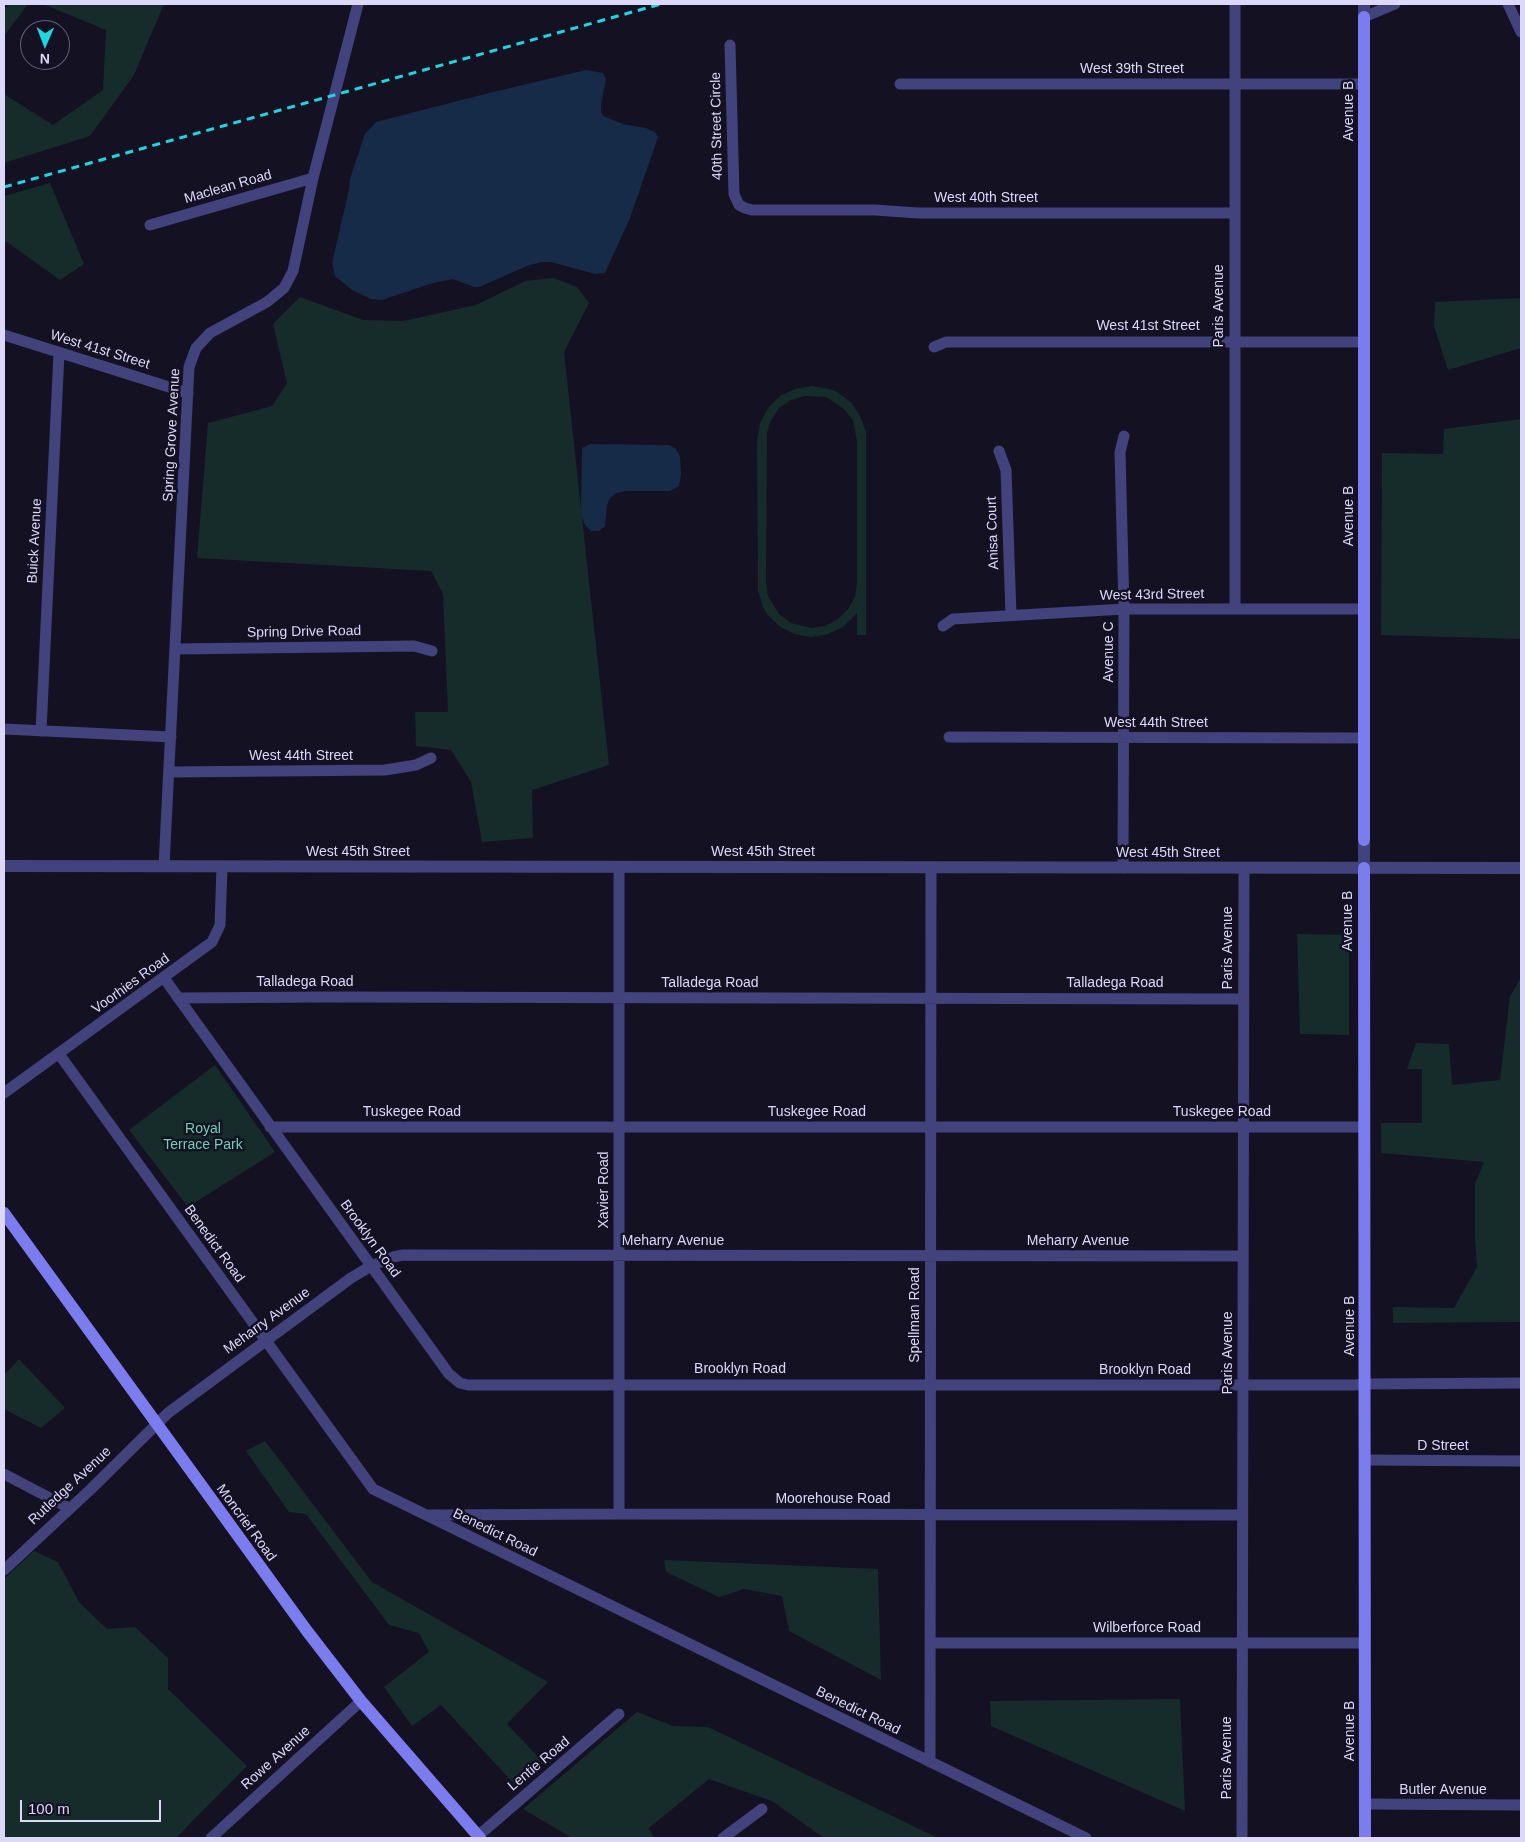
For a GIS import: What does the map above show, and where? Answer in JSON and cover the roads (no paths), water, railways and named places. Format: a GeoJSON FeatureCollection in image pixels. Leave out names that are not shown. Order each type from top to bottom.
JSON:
{"type":"FeatureCollection","features":[{"type":"Feature","properties":{"kind":"main road","name":"Avenue B"},"geometry":{"type":"LineString","coordinates":[[1364,18],[1364,840]]}},
{"type":"Feature","properties":{"kind":"main road","name":"Avenue B"},"geometry":{"type":"LineString","coordinates":[[1364,868],[1365,1838]]}},
{"type":"Feature","properties":{"kind":"main road","name":"Moncrief Road"},"geometry":{"type":"LineString","coordinates":[[4,1213],[290,1608],[361,1701],[479,1837]]}},
{"type":"Feature","properties":{"kind":"street","name":"Spring Grove Avenue"},"geometry":{"type":"LineString","coordinates":[[164,866],[189,367],[196,348],[210,333],[267,302],[284,288],[293,271],[313,178],[358,4]]}},
{"type":"Feature","properties":{"kind":"street","name":"Paris Avenue"},"geometry":{"type":"LineString","coordinates":[[1235,4],[1235,608]]}},
{"type":"Feature","properties":{"kind":"street","name":"Avenue B"},"geometry":{"type":"LineString","coordinates":[[1364,4],[1364,18]]}},
{"type":"Feature","properties":{"kind":"street"},"geometry":{"type":"LineString","coordinates":[[1364,18],[1395,4]]}},
{"type":"Feature","properties":{"kind":"street"},"geometry":{"type":"LineString","coordinates":[[1508,4],[1521,32]]}},
{"type":"Feature","properties":{"kind":"street","name":"40th Street Circle"},"geometry":{"type":"LineString","coordinates":[[730,45],[734,194],[739,205]]}},
{"type":"Feature","properties":{"kind":"street","name":"West 39th Street"},"geometry":{"type":"LineString","coordinates":[[900,84],[1364,84]]}},
{"type":"Feature","properties":{"kind":"street","name":"Maclean Road"},"geometry":{"type":"LineString","coordinates":[[150,225],[313,178]]}},
{"type":"Feature","properties":{"kind":"street","name":"West 40th Street"},"geometry":{"type":"LineString","coordinates":[[739,205],[752,210],[876,210],[918,213],[1234,213]]}},
{"type":"Feature","properties":{"kind":"street","name":"West 41st Street"},"geometry":{"type":"LineString","coordinates":[[4,335],[188,393]]}},
{"type":"Feature","properties":{"kind":"street","name":"West 41st Street"},"geometry":{"type":"LineString","coordinates":[[934,347],[946,342],[1364,342]]}},
{"type":"Feature","properties":{"kind":"street","name":"Buick Avenue"},"geometry":{"type":"LineString","coordinates":[[41,731],[59,353]]}},
{"type":"Feature","properties":{"kind":"street","name":"Avenue C"},"geometry":{"type":"LineString","coordinates":[[1123,868],[1124,609],[1120,452],[1124,436]]}},
{"type":"Feature","properties":{"kind":"street","name":"Anisa Court"},"geometry":{"type":"LineString","coordinates":[[999,451],[1006,470],[1011,615]]}},
{"type":"Feature","properties":{"kind":"street","name":"West 43rd Street"},"geometry":{"type":"LineString","coordinates":[[942,626],[953,619],[1124,609],[1364,609]]}},
{"type":"Feature","properties":{"kind":"street","name":"Spring Drive Road"},"geometry":{"type":"LineString","coordinates":[[176,649],[414,646],[432,651]]}},
{"type":"Feature","properties":{"kind":"street"},"geometry":{"type":"LineString","coordinates":[[4,729],[171,737]]}},
{"type":"Feature","properties":{"kind":"street","name":"West 44th Street"},"geometry":{"type":"LineString","coordinates":[[949,737],[1364,738]]}},
{"type":"Feature","properties":{"kind":"street","name":"West 44th Street"},"geometry":{"type":"LineString","coordinates":[[170,772],[384,770],[416,765],[431,758]]}},
{"type":"Feature","properties":{"kind":"street","name":"Avenue B"},"geometry":{"type":"LineString","coordinates":[[1364,840],[1364,868]]}},
{"type":"Feature","properties":{"kind":"street","name":"West 45th Street"},"geometry":{"type":"LineString","coordinates":[[4,866],[1521,868]]}},
{"type":"Feature","properties":{"kind":"street","name":"Voorhies Road"},"geometry":{"type":"LineString","coordinates":[[4,1094],[207,948],[218,934],[220,924],[222,867]]}},
{"type":"Feature","properties":{"kind":"street","name":"Xavier Road"},"geometry":{"type":"LineString","coordinates":[[619,867],[619,1514]]}},
{"type":"Feature","properties":{"kind":"street","name":"Spellman Road"},"geometry":{"type":"LineString","coordinates":[[930,1762],[931,867]]}},
{"type":"Feature","properties":{"kind":"street","name":"Paris Avenue"},"geometry":{"type":"LineString","coordinates":[[1242,1838],[1244,868]]}},
{"type":"Feature","properties":{"kind":"street","name":"Brooklyn Road"},"geometry":{"type":"LineString","coordinates":[[164,978],[449,1374],[460,1383],[468,1385],[1521,1384]]}},
{"type":"Feature","properties":{"kind":"street","name":"Talladega Road"},"geometry":{"type":"LineString","coordinates":[[178,998],[1243,998]]}},
{"type":"Feature","properties":{"kind":"street","name":"Benedict Road"},"geometry":{"type":"LineString","coordinates":[[59,1054],[368,1484],[379,1494],[1086,1838]]}},
{"type":"Feature","properties":{"kind":"street","name":"Tuskegee Road"},"geometry":{"type":"LineString","coordinates":[[270,1127],[1364,1127]]}},
{"type":"Feature","properties":{"kind":"street","name":"Meharry Avenue"},"geometry":{"type":"LineString","coordinates":[[157,1424],[168,1413],[351,1278],[384,1260],[403,1255],[1243,1256]]}},
{"type":"Feature","properties":{"kind":"street","name":"Rutledge Avenue"},"geometry":{"type":"LineString","coordinates":[[4,1570],[157,1424]]}},
{"type":"Feature","properties":{"kind":"street","name":"D Street"},"geometry":{"type":"LineString","coordinates":[[1365,1460],[1521,1461]]}},
{"type":"Feature","properties":{"kind":"street"},"geometry":{"type":"LineString","coordinates":[[4,1474],[69,1508]]}},
{"type":"Feature","properties":{"kind":"street","name":"Moorehouse Road"},"geometry":{"type":"LineString","coordinates":[[425,1515],[1242,1515]]}},
{"type":"Feature","properties":{"kind":"street","name":"Wilberforce Road"},"geometry":{"type":"LineString","coordinates":[[930,1643],[1365,1643]]}},
{"type":"Feature","properties":{"kind":"street","name":"Rowe Avenue"},"geometry":{"type":"LineString","coordinates":[[211,1838],[361,1701]]}},
{"type":"Feature","properties":{"kind":"street","name":"Lentie Road"},"geometry":{"type":"LineString","coordinates":[[479,1837],[619,1714]]}},
{"type":"Feature","properties":{"kind":"street","name":"Butler Avenue"},"geometry":{"type":"LineString","coordinates":[[1365,1804],[1521,1805]]}},
{"type":"Feature","properties":{"kind":"street"},"geometry":{"type":"LineString","coordinates":[[723,1838],[762,1809]]}},
{"type":"Feature","properties":{"kind":"water"},"geometry":{"type":"Polygon","coordinates":[[[586,70],[603,73],[606,79],[601,104],[603,116],[623,124],[646,128],[655,132],[658,137],[630,218],[605,273],[595,274],[551,262],[541,262],[527,266],[479,287],[453,279],[433,283],[382,300],[371,299],[352,290],[335,276],[332,263],[350,179],[365,134],[376,122],[586,70]]]}},
{"type":"Feature","properties":{"kind":"water"},"geometry":{"type":"Polygon","coordinates":[[[590,444],[669,445],[676,449],[680,456],[681,474],[679,486],[670,491],[626,491],[617,493],[610,498],[607,505],[605,526],[599,531],[591,531],[585,525],[581,514],[582,448],[590,444]]]}},
{"type":"Feature","properties":{"kind":"railway"},"geometry":{"type":"LineString","coordinates":[[4,187],[661,4]]}},
{"type":"Feature","properties":{"kind":"park label","name":"Royal Terrace Park"},"geometry":{"type":"Point","coordinates":[203,1138]}}]}
